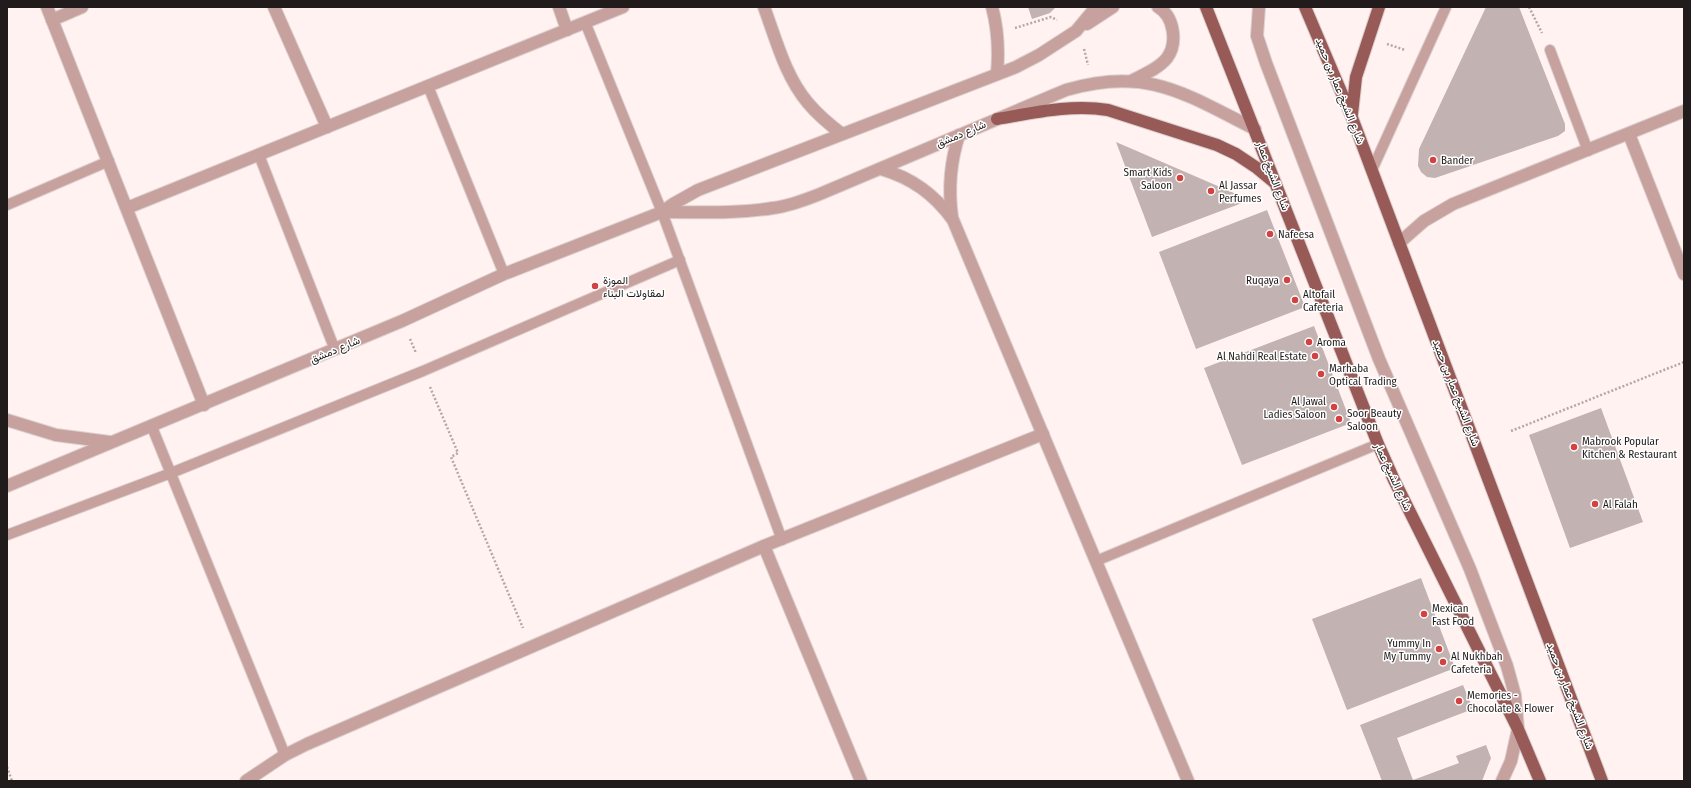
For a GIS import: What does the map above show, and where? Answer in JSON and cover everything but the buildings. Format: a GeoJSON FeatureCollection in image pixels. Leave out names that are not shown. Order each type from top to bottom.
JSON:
{"type":"FeatureCollection","features":[{"type":"Feature","properties":{"kind":"main road","name":"شارع الشيخ عمار"},"geometry":{"type":"LineString","coordinates":[[1206,7],[1378,444],[1394,480],[1518,729],[1540,781]]}},
{"type":"Feature","properties":{"kind":"main road","name":"شارع الشيخ عمار بن حميد"},"geometry":{"type":"LineString","coordinates":[[1305,7],[1352,115],[1602,781]]}},
{"type":"Feature","properties":{"kind":"main road"},"geometry":{"type":"LineString","coordinates":[[1352,115],[1356,77],[1380,7]]}},
{"type":"Feature","properties":{"kind":"main road"},"geometry":{"type":"LineString","coordinates":[[997,118],[1069,108],[1092,107],[1108,110],[1217,145],[1257,168],[1276,184]]}},
{"type":"Feature","properties":{"kind":"street"},"geometry":{"type":"LineString","coordinates":[[47,7],[204,405]]}},
{"type":"Feature","properties":{"kind":"street"},"geometry":{"type":"LineString","coordinates":[[52,20],[82,7]]}},
{"type":"Feature","properties":{"kind":"street"},"geometry":{"type":"LineString","coordinates":[[274,7],[327,127]]}},
{"type":"Feature","properties":{"kind":"street"},"geometry":{"type":"LineString","coordinates":[[559,7],[567,30]]}},
{"type":"Feature","properties":{"kind":"street"},"geometry":{"type":"LineString","coordinates":[[127,208],[623,7]]}},
{"type":"Feature","properties":{"kind":"street"},"geometry":{"type":"LineString","coordinates":[[764,7],[786,66],[795,84],[807,102],[823,120],[842,134]]}},
{"type":"Feature","properties":{"kind":"street"},"geometry":{"type":"LineString","coordinates":[[992,7],[999,53],[997,74]]}},
{"type":"Feature","properties":{"kind":"street","name":"شارع دمشق"},"geometry":{"type":"LineString","coordinates":[[7,485],[152,427],[335,350],[504,274],[662,212],[698,190],[997,74],[1039,55],[1076,31],[1096,7]]}},
{"type":"Feature","properties":{"kind":"street"},"geometry":{"type":"LineString","coordinates":[[1076,31],[1113,7]]}},
{"type":"Feature","properties":{"kind":"street"},"geometry":{"type":"LineString","coordinates":[[1133,80],[1154,69],[1167,57],[1174,41],[1172,24],[1163,10],[1158,7]]}},
{"type":"Feature","properties":{"kind":"street"},"geometry":{"type":"LineString","coordinates":[[1259,7],[1257,36],[1266,64],[1379,359],[1470,569],[1507,666],[1515,695],[1518,729],[1511,761],[1502,781]]}},
{"type":"Feature","properties":{"kind":"street","name":"شارع دمشق"},"geometry":{"type":"LineString","coordinates":[[662,212],[748,211],[774,208],[820,194],[997,118],[1066,90],[1090,83],[1133,80],[1151,83],[1186,94],[1255,129]]}},
{"type":"Feature","properties":{"kind":"street"},"geometry":{"type":"LineString","coordinates":[[1399,243],[1424,221],[1453,204],[1588,151],[1684,111]]}},
{"type":"Feature","properties":{"kind":"street"},"geometry":{"type":"LineString","coordinates":[[1629,134],[1684,274]]}},
{"type":"Feature","properties":{"kind":"street"},"geometry":{"type":"LineString","coordinates":[[953,220],[949,186],[950,169],[959,135]]}},
{"type":"Feature","properties":{"kind":"street"},"geometry":{"type":"LineString","coordinates":[[881,168],[898,174],[929,193],[953,220],[1188,781]]}},
{"type":"Feature","properties":{"kind":"street"},"geometry":{"type":"LineString","coordinates":[[7,420],[56,435],[113,442]]}},
{"type":"Feature","properties":{"kind":"street"},"geometry":{"type":"LineString","coordinates":[[246,781],[285,755],[531,647],[764,546],[1043,434]]}},
{"type":"Feature","properties":{"kind":"street"},"geometry":{"type":"LineString","coordinates":[[764,546],[861,781]]}},
{"type":"Feature","properties":{"kind":"lane"},"geometry":{"type":"LineString","coordinates":[[1372,170],[1446,7]]}},
{"type":"Feature","properties":{"kind":"lane"},"geometry":{"type":"LineString","coordinates":[[585,22],[662,212],[782,540]]}},
{"type":"Feature","properties":{"kind":"lane"},"geometry":{"type":"LineString","coordinates":[[1550,50],[1588,151]]}},
{"type":"Feature","properties":{"kind":"lane"},"geometry":{"type":"LineString","coordinates":[[428,86],[504,274]]}},
{"type":"Feature","properties":{"kind":"lane"},"geometry":{"type":"LineString","coordinates":[[258,155],[335,350]]}},
{"type":"Feature","properties":{"kind":"lane"},"geometry":{"type":"LineString","coordinates":[[7,205],[108,162]]}},
{"type":"Feature","properties":{"kind":"lane"},"geometry":{"type":"LineString","coordinates":[[7,535],[171,473],[423,371],[680,260]]}},
{"type":"Feature","properties":{"kind":"lane"},"geometry":{"type":"LineString","coordinates":[[152,427],[285,755]]}},
{"type":"Feature","properties":{"kind":"lane"},"geometry":{"type":"LineString","coordinates":[[1096,561],[1378,444]]}},
{"type":"Feature","properties":{"kind":"path"},"geometry":{"type":"LineString","coordinates":[[1529,7],[1550,50]]}},
{"type":"Feature","properties":{"kind":"path"},"geometry":{"type":"LineString","coordinates":[[402,321],[458,453],[451,457],[531,647]]}},
{"type":"Feature","properties":{"kind":"path"},"geometry":{"type":"LineString","coordinates":[[1511,431],[1684,362]]}},
{"type":"Feature","properties":{"kind":"path"},"geometry":{"type":"LineString","coordinates":[[7,768],[12,781]]}},
{"type":"Feature","properties":{"kind":"place","name":"Bander"},"geometry":{"type":"Point","coordinates":[1433,160]}},
{"type":"Feature","properties":{"kind":"place","name":"Smart Kids Saloon"},"geometry":{"type":"Point","coordinates":[1180,178]}},
{"type":"Feature","properties":{"kind":"place","name":"Al Jassar Perfumes"},"geometry":{"type":"Point","coordinates":[1211,191]}},
{"type":"Feature","properties":{"kind":"place","name":"Nafeesa"},"geometry":{"type":"Point","coordinates":[1270,234]}},
{"type":"Feature","properties":{"kind":"place","name":"Ruqaya"},"geometry":{"type":"Point","coordinates":[1287,280]}},
{"type":"Feature","properties":{"kind":"place","name":"الموزة لمقاولات البناء"},"geometry":{"type":"Point","coordinates":[595,286]}},
{"type":"Feature","properties":{"kind":"place","name":"Altofail Cafeteria"},"geometry":{"type":"Point","coordinates":[1295,300]}},
{"type":"Feature","properties":{"kind":"place","name":"Aroma"},"geometry":{"type":"Point","coordinates":[1309,342]}},
{"type":"Feature","properties":{"kind":"place","name":"Al Nahdi Real Estate"},"geometry":{"type":"Point","coordinates":[1315,356]}},
{"type":"Feature","properties":{"kind":"place","name":"Marhaba Optical Trading"},"geometry":{"type":"Point","coordinates":[1321,374]}},
{"type":"Feature","properties":{"kind":"place","name":"Al Jawal Ladies Saloon"},"geometry":{"type":"Point","coordinates":[1334,407]}},
{"type":"Feature","properties":{"kind":"place","name":"Soor Beauty Saloon"},"geometry":{"type":"Point","coordinates":[1339,419]}},
{"type":"Feature","properties":{"kind":"place","name":"Mabrook Popular Kitchen & Restaurant"},"geometry":{"type":"Point","coordinates":[1574,447]}},
{"type":"Feature","properties":{"kind":"place","name":"Al Falah"},"geometry":{"type":"Point","coordinates":[1595,504]}},
{"type":"Feature","properties":{"kind":"place","name":"Mexican Fast Food"},"geometry":{"type":"Point","coordinates":[1424,614]}},
{"type":"Feature","properties":{"kind":"place","name":"Yummy In My Tummy"},"geometry":{"type":"Point","coordinates":[1439,649]}},
{"type":"Feature","properties":{"kind":"place","name":"Al Nukhbah Cafeteria"},"geometry":{"type":"Point","coordinates":[1443,662]}},
{"type":"Feature","properties":{"kind":"place","name":"Memories - Chocolate & Flower"},"geometry":{"type":"Point","coordinates":[1459,701]}}]}
